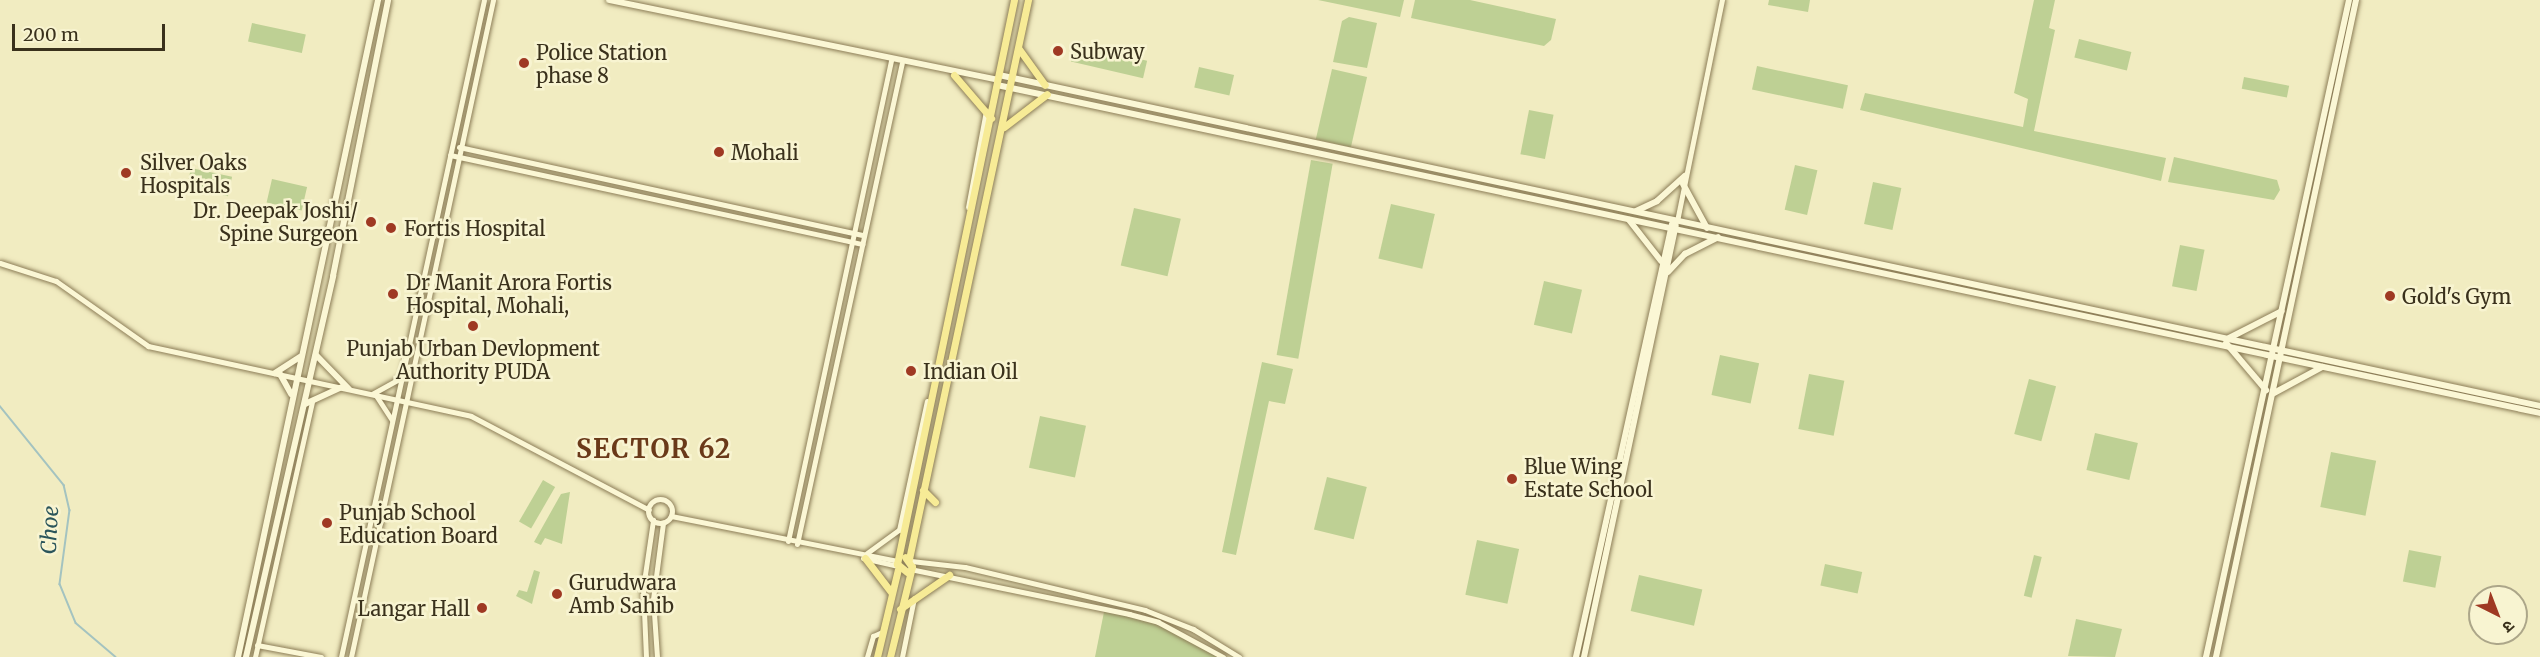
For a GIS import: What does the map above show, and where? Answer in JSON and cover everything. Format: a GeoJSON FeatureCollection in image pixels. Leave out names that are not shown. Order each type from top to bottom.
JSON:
{"type":"FeatureCollection","features":[{"type":"Feature","properties":{"kind":"main road"},"geometry":{"type":"LineString","coordinates":[[238,657],[300,357],[378,0]]}},
{"type":"Feature","properties":{"kind":"main road"},"geometry":{"type":"LineString","coordinates":[[246,657],[309,402],[310,380],[388,0]]}},
{"type":"Feature","properties":{"kind":"main road"},"geometry":{"type":"LineString","coordinates":[[609,0],[954,75],[998,80],[1013,78],[2227,341],[2266,390]]}},
{"type":"Feature","properties":{"kind":"main road"},"geometry":{"type":"LineString","coordinates":[[877,657],[898,563],[910,490],[985,144],[988,114],[998,80],[1014,0]]}},
{"type":"Feature","properties":{"kind":"main road"},"geometry":{"type":"LineString","coordinates":[[890,657],[923,490],[1004,127],[1028,0]]}},
{"type":"Feature","properties":{"kind":"main road"},"geometry":{"type":"LineString","coordinates":[[2216,657],[2274,393],[2280,357],[2276,351],[2282,311],[2349,0]]}},
{"type":"Feature","properties":{"kind":"main road"},"geometry":{"type":"LineString","coordinates":[[2206,657],[2356,0]]}},
{"type":"Feature","properties":{"kind":"main road"},"geometry":{"type":"LineString","coordinates":[[1019,49],[1045,85]]}},
{"type":"Feature","properties":{"kind":"main road"},"geometry":{"type":"LineString","coordinates":[[954,75],[988,114]]}},
{"type":"Feature","properties":{"kind":"main road"},"geometry":{"type":"LineString","coordinates":[[998,80],[1011,88],[1626,217],[1675,222],[1719,237],[2540,406]]}},
{"type":"Feature","properties":{"kind":"main road"},"geometry":{"type":"LineString","coordinates":[[1004,127],[1047,94]]}},
{"type":"Feature","properties":{"kind":"main road"},"geometry":{"type":"LineString","coordinates":[[978,150],[985,144]]}},
{"type":"Feature","properties":{"kind":"main road"},"geometry":{"type":"LineString","coordinates":[[1632,212],[1652,204],[1685,176]]}},
{"type":"Feature","properties":{"kind":"main road"},"geometry":{"type":"LineString","coordinates":[[1683,184],[1707,228]]}},
{"type":"Feature","properties":{"kind":"main road"},"geometry":{"type":"LineString","coordinates":[[1626,217],[1649,240],[1661,261]]}},
{"type":"Feature","properties":{"kind":"main road"},"geometry":{"type":"LineString","coordinates":[[1576,657],[1661,261],[1675,222]]}},
{"type":"Feature","properties":{"kind":"main road"},"geometry":{"type":"LineString","coordinates":[[1584,657],[1675,222]]}},
{"type":"Feature","properties":{"kind":"main road"},"geometry":{"type":"LineString","coordinates":[[1665,276],[1685,254],[1719,237]]}},
{"type":"Feature","properties":{"kind":"main road"},"geometry":{"type":"LineString","coordinates":[[2227,341],[2282,311]]}},
{"type":"Feature","properties":{"kind":"main road"},"geometry":{"type":"LineString","coordinates":[[316,355],[349,389]]}},
{"type":"Feature","properties":{"kind":"main road"},"geometry":{"type":"LineString","coordinates":[[292,398],[277,374],[300,357]]}},
{"type":"Feature","properties":{"kind":"main road"},"geometry":{"type":"LineString","coordinates":[[2280,357],[2540,413]]}},
{"type":"Feature","properties":{"kind":"main road"},"geometry":{"type":"LineString","coordinates":[[2274,393],[2303,373],[2326,367]]}},
{"type":"Feature","properties":{"kind":"main road"},"geometry":{"type":"LineString","coordinates":[[309,402],[342,387]]}},
{"type":"Feature","properties":{"kind":"main road"},"geometry":{"type":"LineString","coordinates":[[923,490],[935,502]]}},
{"type":"Feature","properties":{"kind":"main road"},"geometry":{"type":"LineString","coordinates":[[866,556],[891,592]]}},
{"type":"Feature","properties":{"kind":"main road"},"geometry":{"type":"LineString","coordinates":[[898,563],[910,560]]}},
{"type":"Feature","properties":{"kind":"main road"},"geometry":{"type":"LineString","coordinates":[[898,563],[909,570]]}},
{"type":"Feature","properties":{"kind":"main road"},"geometry":{"type":"LineString","coordinates":[[900,609],[915,596],[949,574]]}},
{"type":"Feature","properties":{"kind":"street"},"geometry":{"type":"LineString","coordinates":[[341,657],[484,0]]}},
{"type":"Feature","properties":{"kind":"street"},"geometry":{"type":"LineString","coordinates":[[351,657],[493,0]]}},
{"type":"Feature","properties":{"kind":"street"},"geometry":{"type":"LineString","coordinates":[[1675,222],[1722,0]]}},
{"type":"Feature","properties":{"kind":"street"},"geometry":{"type":"LineString","coordinates":[[788,541],[891,60]]}},
{"type":"Feature","properties":{"kind":"street"},"geometry":{"type":"LineString","coordinates":[[797,543],[902,63]]}},
{"type":"Feature","properties":{"kind":"street"},"geometry":{"type":"LineString","coordinates":[[866,556],[898,533],[910,490],[978,150],[988,114]]}},
{"type":"Feature","properties":{"kind":"street"},"geometry":{"type":"LineString","coordinates":[[452,145],[864,235]]}},
{"type":"Feature","properties":{"kind":"street"},"geometry":{"type":"LineString","coordinates":[[450,155],[863,244]]}},
{"type":"Feature","properties":{"kind":"street"},"geometry":{"type":"LineString","coordinates":[[527,172],[529,162]]}},
{"type":"Feature","properties":{"kind":"street"},"geometry":{"type":"LineString","coordinates":[[668,202],[670,193]]}},
{"type":"Feature","properties":{"kind":"street"},"geometry":{"type":"LineString","coordinates":[[736,217],[738,208]]}},
{"type":"Feature","properties":{"kind":"street"},"geometry":{"type":"LineString","coordinates":[[0,263],[56,281],[148,346],[406,401],[502,428],[596,486],[649,510],[653,520],[643,588],[646,657]]}},
{"type":"Feature","properties":{"kind":"street"},"geometry":{"type":"LineString","coordinates":[[828,355],[838,356]]}},
{"type":"Feature","properties":{"kind":"street"},"geometry":{"type":"LineString","coordinates":[[374,394],[401,378]]}},
{"type":"Feature","properties":{"kind":"street"},"geometry":{"type":"LineString","coordinates":[[374,394],[392,420]]}},
{"type":"Feature","properties":{"kind":"street"},"geometry":{"type":"LineString","coordinates":[[256,657],[309,402]]}},
{"type":"Feature","properties":{"kind":"street"},"geometry":{"type":"LineString","coordinates":[[649,510],[654,501],[665,500],[671,516]]}},
{"type":"Feature","properties":{"kind":"street"},"geometry":{"type":"LineString","coordinates":[[374,501],[383,503]]}},
{"type":"Feature","properties":{"kind":"street"},"geometry":{"type":"LineString","coordinates":[[671,516],[898,563]]}},
{"type":"Feature","properties":{"kind":"street"},"geometry":{"type":"LineString","coordinates":[[656,656],[653,598],[663,523],[671,516]]}},
{"type":"Feature","properties":{"kind":"street"},"geometry":{"type":"LineString","coordinates":[[653,520],[663,523]]}},
{"type":"Feature","properties":{"kind":"street"},"geometry":{"type":"LineString","coordinates":[[910,560],[995,573],[1145,609],[1193,629],[1239,657]]}},
{"type":"Feature","properties":{"kind":"street"},"geometry":{"type":"LineString","coordinates":[[360,568],[369,570]]}},
{"type":"Feature","properties":{"kind":"street"},"geometry":{"type":"LineString","coordinates":[[909,570],[949,574],[1158,622],[1223,657]]}},
{"type":"Feature","properties":{"kind":"street"},"geometry":{"type":"LineString","coordinates":[[902,657],[915,596]]}},
{"type":"Feature","properties":{"kind":"street"},"geometry":{"type":"LineString","coordinates":[[867,657],[873,636],[882,632]]}},
{"type":"Feature","properties":{"kind":"street"},"geometry":{"type":"LineString","coordinates":[[345,633],[355,635]]}},
{"type":"Feature","properties":{"kind":"street"},"geometry":{"type":"LineString","coordinates":[[257,645],[321,657]]}},
{"type":"Feature","properties":{"kind":"green space"},"geometry":{"type":"Polygon","coordinates":[[[1318,0],[1404,0],[1400,17],[1318,0]]]}},
{"type":"Feature","properties":{"kind":"green space"},"geometry":{"type":"Polygon","coordinates":[[[1415,0],[1470,0],[1556,19],[1551,40],[1544,46],[1411,18],[1415,0]]]}},
{"type":"Feature","properties":{"kind":"green space"},"geometry":{"type":"Polygon","coordinates":[[[1769,0],[1810,0],[1808,12],[1768,5],[1769,0]]]}},
{"type":"Feature","properties":{"kind":"green space"},"geometry":{"type":"Polygon","coordinates":[[[2034,0],[2055,0],[2049,28],[2055,30],[2034,131],[2166,158],[2161,181],[1860,110],[1865,93],[2023,127],[2028,99],[2014,93],[2034,0]]]}},
{"type":"Feature","properties":{"kind":"green space"},"geometry":{"type":"Polygon","coordinates":[[[1349,17],[1377,23],[1367,68],[1333,62],[1342,21],[1349,17]]]}},
{"type":"Feature","properties":{"kind":"green space"},"geometry":{"type":"Polygon","coordinates":[[[252,23],[306,34],[302,53],[248,42],[252,23]]]}},
{"type":"Feature","properties":{"kind":"green space"},"geometry":{"type":"Polygon","coordinates":[[[2079,39],[2131,52],[2127,70],[2074,57],[2079,39]]]}},
{"type":"Feature","properties":{"kind":"green space"},"geometry":{"type":"Polygon","coordinates":[[[1075,44],[1147,61],[1143,78],[1071,62],[1075,44]]]}},
{"type":"Feature","properties":{"kind":"green space"},"geometry":{"type":"Polygon","coordinates":[[[1757,66],[1848,85],[1843,109],[1752,89],[1757,66]]]}},
{"type":"Feature","properties":{"kind":"green space"},"geometry":{"type":"Polygon","coordinates":[[[1199,67],[1234,75],[1229,96],[1194,87],[1199,67]]]}},
{"type":"Feature","properties":{"kind":"green space"},"geometry":{"type":"Polygon","coordinates":[[[1332,69],[1367,77],[1351,147],[1316,139],[1332,69]]]}},
{"type":"Feature","properties":{"kind":"green space"},"geometry":{"type":"Polygon","coordinates":[[[2244,77],[2289,86],[2287,98],[2242,89],[2244,77]]]}},
{"type":"Feature","properties":{"kind":"green space"},"geometry":{"type":"Polygon","coordinates":[[[1529,110],[1554,115],[1545,159],[1520,154],[1529,110]]]}},
{"type":"Feature","properties":{"kind":"green space"},"geometry":{"type":"Polygon","coordinates":[[[2174,157],[2277,180],[2280,190],[2274,200],[2168,182],[2174,157]]]}},
{"type":"Feature","properties":{"kind":"green space"},"geometry":{"type":"Polygon","coordinates":[[[1311,160],[1333,164],[1298,359],[1277,355],[1311,160]]]}},
{"type":"Feature","properties":{"kind":"green space"},"geometry":{"type":"Polygon","coordinates":[[[1795,165],[1817,170],[1807,215],[1785,210],[1795,165]]]}},
{"type":"Feature","properties":{"kind":"green space"},"geometry":{"type":"Polygon","coordinates":[[[191,168],[232,177],[228,196],[187,188],[191,168]]]}},
{"type":"Feature","properties":{"kind":"green space"},"geometry":{"type":"Polygon","coordinates":[[[272,179],[307,187],[302,210],[267,202],[272,179]]]}},
{"type":"Feature","properties":{"kind":"green space"},"geometry":{"type":"Polygon","coordinates":[[[1873,182],[1901,188],[1892,230],[1864,224],[1873,182]]]}},
{"type":"Feature","properties":{"kind":"green space"},"geometry":{"type":"Polygon","coordinates":[[[1391,204],[1435,214],[1422,269],[1378,259],[1391,204]]]}},
{"type":"Feature","properties":{"kind":"green space"},"geometry":{"type":"Polygon","coordinates":[[[1134,208],[1181,219],[1167,276],[1121,265],[1134,208]]]}},
{"type":"Feature","properties":{"kind":"green space"},"geometry":{"type":"Polygon","coordinates":[[[2180,245],[2205,250],[2197,291],[2172,286],[2180,245]]]}},
{"type":"Feature","properties":{"kind":"green space"},"geometry":{"type":"Polygon","coordinates":[[[1544,281],[1582,290],[1572,334],[1534,325],[1544,281]]]}},
{"type":"Feature","properties":{"kind":"green space"},"geometry":{"type":"Polygon","coordinates":[[[1720,355],[1759,363],[1751,403],[1711,395],[1720,355]]]}},
{"type":"Feature","properties":{"kind":"green space"},"geometry":{"type":"Polygon","coordinates":[[[1262,362],[1293,369],[1285,404],[1269,401],[1236,555],[1222,552],[1262,362]]]}},
{"type":"Feature","properties":{"kind":"green space"},"geometry":{"type":"Polygon","coordinates":[[[1809,374],[1844,381],[1834,436],[1798,429],[1809,374]]]}},
{"type":"Feature","properties":{"kind":"green space"},"geometry":{"type":"Polygon","coordinates":[[[2029,379],[2056,386],[2041,441],[2014,434],[2029,379]]]}},
{"type":"Feature","properties":{"kind":"green space"},"geometry":{"type":"Polygon","coordinates":[[[1040,416],[1086,426],[1075,478],[1029,468],[1040,416]]]}},
{"type":"Feature","properties":{"kind":"green space"},"geometry":{"type":"Polygon","coordinates":[[[2095,433],[2138,443],[2129,480],[2086,470],[2095,433]]]}},
{"type":"Feature","properties":{"kind":"green space"},"geometry":{"type":"Polygon","coordinates":[[[2331,452],[2376,461],[2365,516],[2320,507],[2331,452]]]}},
{"type":"Feature","properties":{"kind":"green space"},"geometry":{"type":"Polygon","coordinates":[[[1327,477],[1367,487],[1354,539],[1314,529],[1327,477]]]}},
{"type":"Feature","properties":{"kind":"green space"},"geometry":{"type":"Polygon","coordinates":[[[543,480],[555,487],[531,529],[519,522],[543,480]]]}},
{"type":"Feature","properties":{"kind":"green space"},"geometry":{"type":"Polygon","coordinates":[[[570,492],[562,544],[545,538],[541,545],[534,542],[561,494],[570,492]]]}},
{"type":"Feature","properties":{"kind":"green space"},"geometry":{"type":"Polygon","coordinates":[[[1477,540],[1519,549],[1507,604],[1465,595],[1477,540]]]}},
{"type":"Feature","properties":{"kind":"green space"},"geometry":{"type":"Polygon","coordinates":[[[2409,550],[2441,556],[2435,588],[2403,581],[2409,550]]]}},
{"type":"Feature","properties":{"kind":"green space"},"geometry":{"type":"Polygon","coordinates":[[[2034,555],[2042,557],[2032,598],[2024,596],[2034,555]]]}},
{"type":"Feature","properties":{"kind":"green space"},"geometry":{"type":"Polygon","coordinates":[[[1825,564],[1862,572],[1858,593],[1820,586],[1825,564]]]}},
{"type":"Feature","properties":{"kind":"green space"},"geometry":{"type":"Polygon","coordinates":[[[534,570],[540,572],[532,604],[516,596],[519,590],[527,592],[534,570]]]}},
{"type":"Feature","properties":{"kind":"green space"},"geometry":{"type":"Polygon","coordinates":[[[1639,575],[1702,590],[1694,626],[1631,611],[1639,575]]]}},
{"type":"Feature","properties":{"kind":"green space"},"geometry":{"type":"Polygon","coordinates":[[[1105,607],[1158,622],[1224,657],[1095,657],[1105,607]]]}},
{"type":"Feature","properties":{"kind":"green space"},"geometry":{"type":"Polygon","coordinates":[[[2076,619],[2122,629],[2115,657],[2068,656],[2076,619]]]}},
{"type":"Feature","properties":{"kind":"waterway","name":"Choe"},"geometry":{"type":"LineString","coordinates":[[0,406],[64,485],[70,510],[60,584],[76,623],[116,657]]}},
{"type":"Feature","properties":{"kind":"place","name":"Subway"},"geometry":{"type":"Point","coordinates":[1058,51]}},
{"type":"Feature","properties":{"kind":"place","name":"Police Station phase 8"},"geometry":{"type":"Point","coordinates":[524,63]}},
{"type":"Feature","properties":{"kind":"place","name":"Mohali"},"geometry":{"type":"Point","coordinates":[719,152]}},
{"type":"Feature","properties":{"kind":"place","name":"Silver Oaks Hospitals"},"geometry":{"type":"Point","coordinates":[126,173]}},
{"type":"Feature","properties":{"kind":"place","name":"Dr. Deepak Joshi/ Spine Surgeon"},"geometry":{"type":"Point","coordinates":[371,222]}},
{"type":"Feature","properties":{"kind":"place","name":"Fortis Hospital"},"geometry":{"type":"Point","coordinates":[391,228]}},
{"type":"Feature","properties":{"kind":"place","name":"Dr Manit Arora Fortis Hospital, Mohali,"},"geometry":{"type":"Point","coordinates":[393,294]}},
{"type":"Feature","properties":{"kind":"place","name":"Gold's Gym"},"geometry":{"type":"Point","coordinates":[2390,296]}},
{"type":"Feature","properties":{"kind":"place","name":"Punjab Urban Devlopment Authority PUDA"},"geometry":{"type":"Point","coordinates":[473,326]}},
{"type":"Feature","properties":{"kind":"place","name":"Indian Oil"},"geometry":{"type":"Point","coordinates":[911,371]}},
{"type":"Feature","properties":{"kind":"place","name":"Blue Wing Estate School"},"geometry":{"type":"Point","coordinates":[1512,479]}},
{"type":"Feature","properties":{"kind":"place","name":"Punjab School Education Board"},"geometry":{"type":"Point","coordinates":[327,523]}},
{"type":"Feature","properties":{"kind":"place","name":"Gurudwara Amb Sahib"},"geometry":{"type":"Point","coordinates":[557,594]}},
{"type":"Feature","properties":{"kind":"place","name":"Langar Hall"},"geometry":{"type":"Point","coordinates":[482,608]}},
{"type":"Feature","properties":{"kind":"district","name":"SECTOR 62"},"geometry":{"type":"Point","coordinates":[654,449]}}]}
